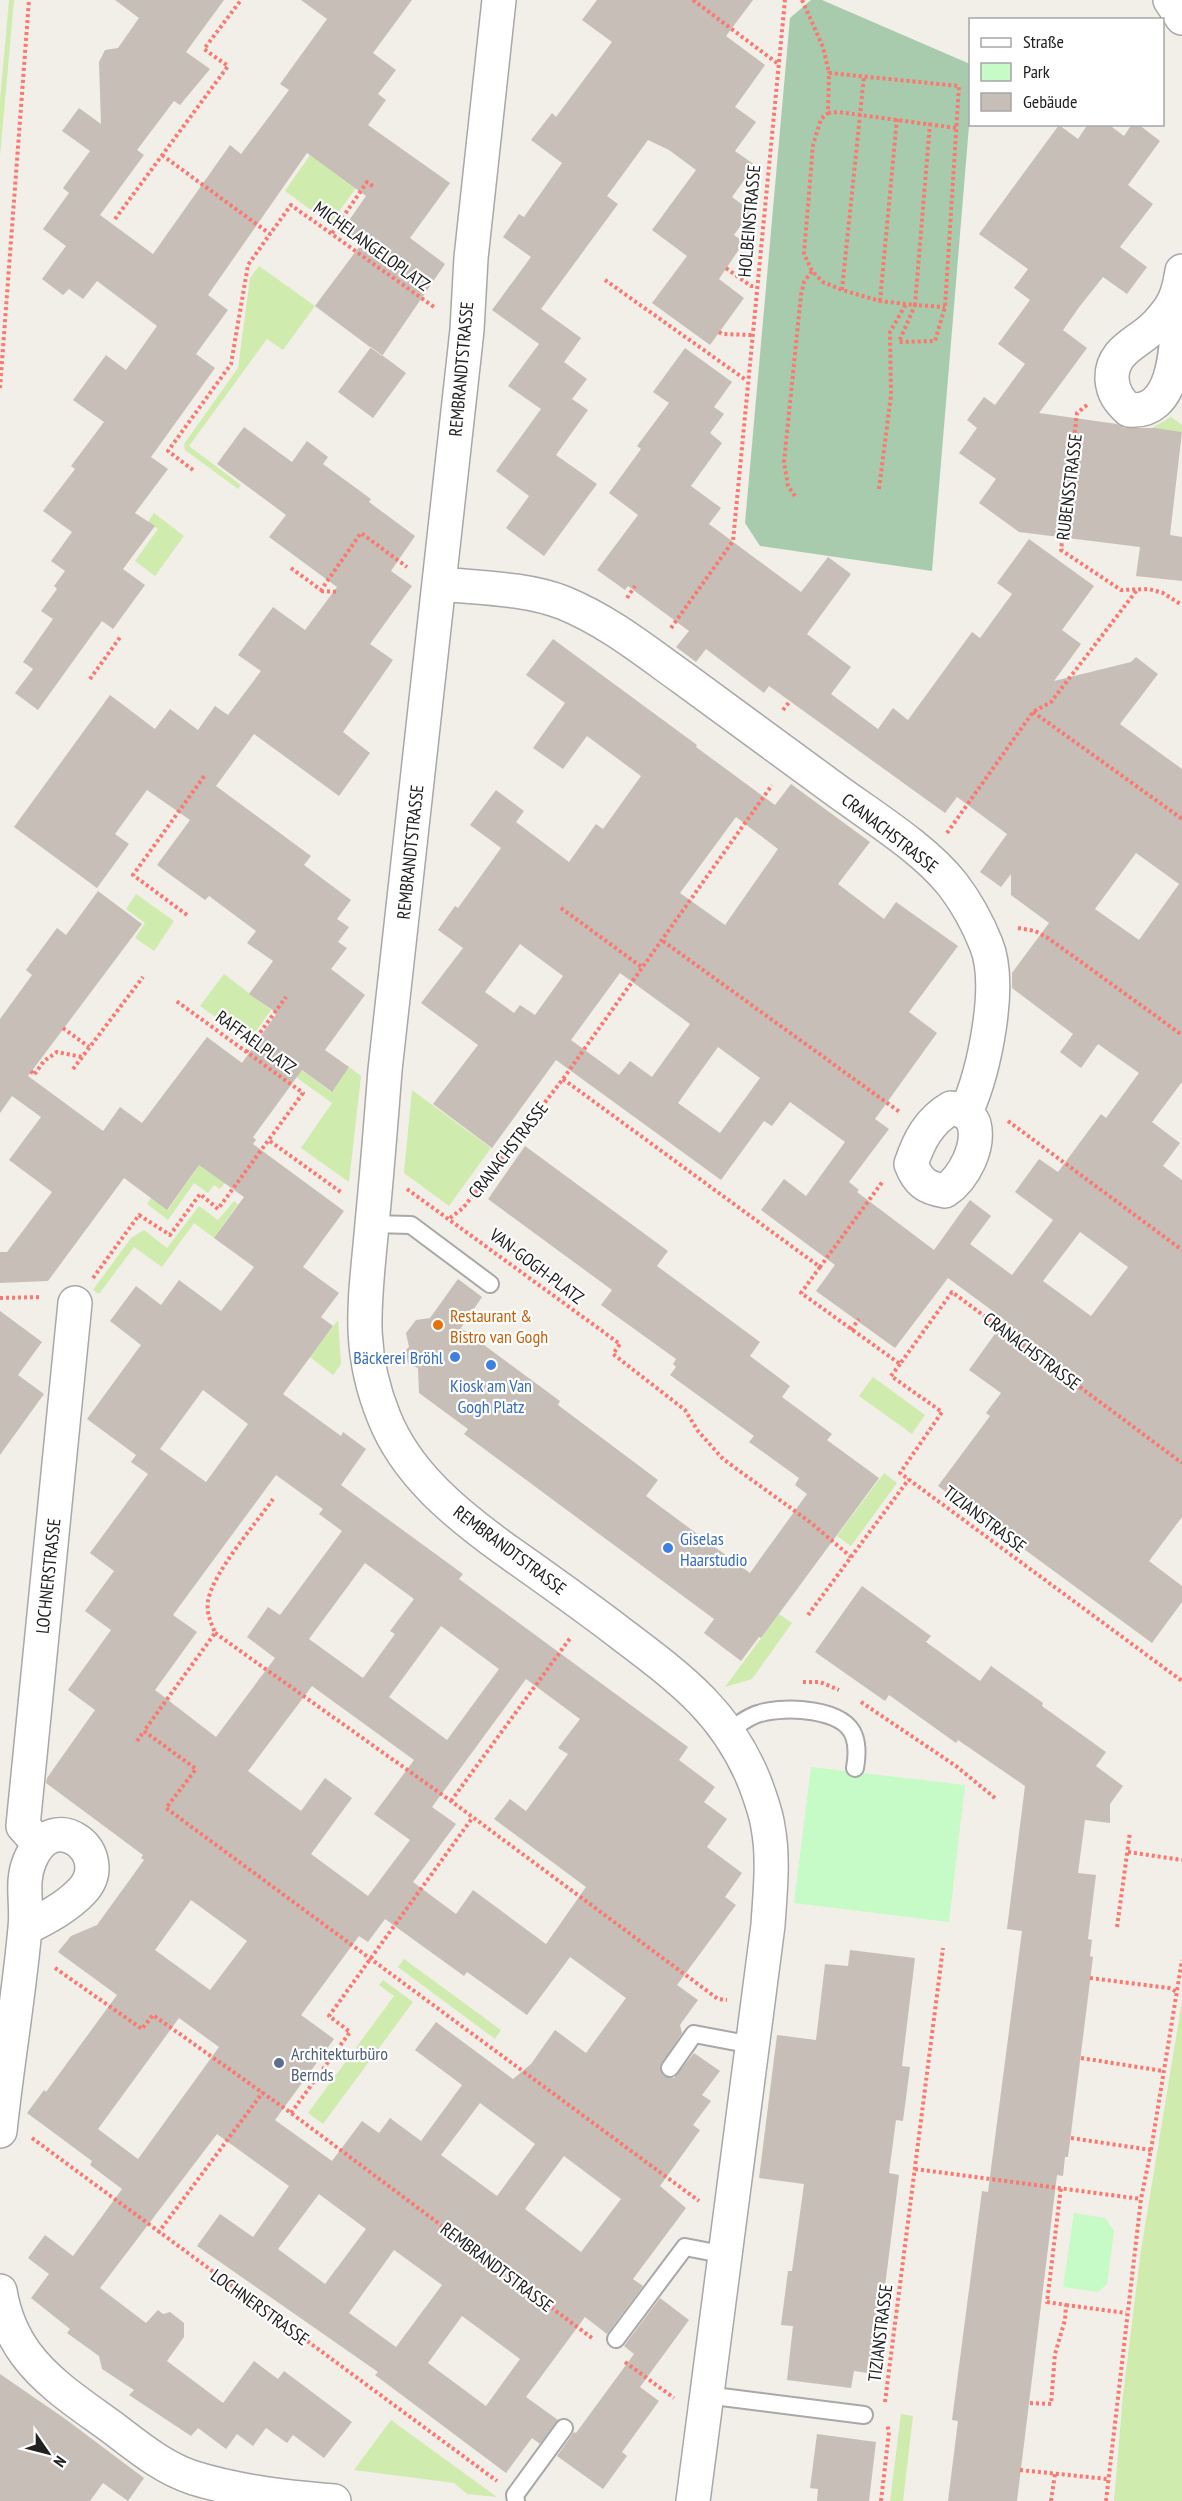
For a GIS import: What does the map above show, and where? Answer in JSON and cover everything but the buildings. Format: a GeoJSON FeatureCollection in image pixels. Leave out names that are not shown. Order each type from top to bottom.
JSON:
{"type":"FeatureCollection","features":[{"type":"Feature","properties":{"kind":"street","name":"REMBRANDTSTRASSE"},"geometry":{"type":"LineString","coordinates":[[499,0],[471,258],[467,330],[386,1070],[378,1168],[364,1286],[363,1329],[365,1349],[383,1416],[401,1451],[421,1479],[477,1529],[591,1610],[688,1687],[729,1731],[744,1756],[762,1802],[768,1827],[771,1869],[768,1925],[693,2501]]}},
{"type":"Feature","properties":{"kind":"street"},"geometry":{"type":"LineString","coordinates":[[1170,0],[1182,18]]}},
{"type":"Feature","properties":{"kind":"street"},"geometry":{"type":"LineString","coordinates":[[1180,283],[1172,374],[1163,397],[1146,409],[1129,410],[1113,390],[1113,367],[1116,359],[1122,351],[1156,326],[1180,283]]}},
{"type":"Feature","properties":{"kind":"street","name":"CRANACHSTRASSE"},"geometry":{"type":"LineString","coordinates":[[439,584],[536,595],[563,603],[607,625],[928,859],[953,885],[969,910],[987,946],[993,995],[987,1043],[970,1104]]}},
{"type":"Feature","properties":{"kind":"street"},"geometry":{"type":"LineString","coordinates":[[970,1104],[974,1123],[974,1145],[966,1166],[953,1185],[945,1191],[921,1184],[911,1164],[926,1130],[938,1115],[951,1108],[970,1104]]}},
{"type":"Feature","properties":{"kind":"street","name":"LOCHNERSTRASSE"},"geometry":{"type":"LineString","coordinates":[[39,1844],[23,1826],[75,1303]]}},
{"type":"Feature","properties":{"kind":"street"},"geometry":{"type":"LineString","coordinates":[[0,2131],[24,1936],[24,1883],[28,1864],[39,1844],[61,1834],[76,1838],[88,1852],[91,1865],[90,1877],[84,1889],[68,1904],[24,1936]]}},
{"type":"Feature","properties":{"kind":"street"},"geometry":{"type":"LineString","coordinates":[[0,2291],[4,2313],[27,2356],[62,2390],[161,2463],[193,2478],[216,2493],[334,2501]]}},
{"type":"Feature","properties":{"kind":"lane"},"geometry":{"type":"LineString","coordinates":[[373,1214],[411,1225],[490,1284]]}},
{"type":"Feature","properties":{"kind":"lane"},"geometry":{"type":"LineString","coordinates":[[729,1731],[759,1713],[787,1709],[833,1717],[845,1723],[854,1734],[857,1751],[855,1768]]}},
{"type":"Feature","properties":{"kind":"lane"},"geometry":{"type":"LineString","coordinates":[[670,2068],[694,2034],[752,2045]]}},
{"type":"Feature","properties":{"kind":"lane"},"geometry":{"type":"LineString","coordinates":[[616,2339],[685,2247],[726,2255]]}},
{"type":"Feature","properties":{"kind":"lane"},"geometry":{"type":"LineString","coordinates":[[705,2408],[864,2415]]}},
{"type":"Feature","properties":{"kind":"lane"},"geometry":{"type":"LineString","coordinates":[[515,2498],[564,2428]]}},
{"type":"Feature","properties":{"kind":"path"},"geometry":{"type":"LineString","coordinates":[[0,388],[29,0]]}},
{"type":"Feature","properties":{"kind":"path"},"geometry":{"type":"LineString","coordinates":[[115,219],[228,66],[204,49],[241,0]]}},
{"type":"Feature","properties":{"kind":"path"},"geometry":{"type":"LineString","coordinates":[[693,0],[778,63]]}},
{"type":"Feature","properties":{"kind":"path","name":"HOLBEINSTRASSE"},"geometry":{"type":"LineString","coordinates":[[651,655],[733,541],[785,0]]}},
{"type":"Feature","properties":{"kind":"path"},"geometry":{"type":"LineString","coordinates":[[802,0],[824,47],[829,73],[828,113]]}},
{"type":"Feature","properties":{"kind":"path"},"geometry":{"type":"LineString","coordinates":[[829,73],[959,86],[945,307],[934,341],[899,342],[915,305],[930,123]]}},
{"type":"Feature","properties":{"kind":"path"},"geometry":{"type":"LineString","coordinates":[[842,290],[864,76]]}},
{"type":"Feature","properties":{"kind":"path"},"geometry":{"type":"LineString","coordinates":[[945,307],[880,301],[842,290],[823,282],[812,272],[804,254],[813,145],[821,119],[828,113],[897,118],[956,128]]}},
{"type":"Feature","properties":{"kind":"path"},"geometry":{"type":"LineString","coordinates":[[880,301],[897,118]]}},
{"type":"Feature","properties":{"kind":"path"},"geometry":{"type":"LineString","coordinates":[[162,155],[270,234]]}},
{"type":"Feature","properties":{"kind":"path"},"geometry":{"type":"LineString","coordinates":[[332,233],[367,182],[374,187]]}},
{"type":"Feature","properties":{"kind":"path","name":"MICHELANGELOPLATZ"},"geometry":{"type":"LineString","coordinates":[[193,470],[168,451],[231,364],[248,265],[291,205],[467,330]]}},
{"type":"Feature","properties":{"kind":"path"},"geometry":{"type":"LineString","coordinates":[[726,268],[751,286],[756,286]]}},
{"type":"Feature","properties":{"kind":"path"},"geometry":{"type":"LineString","coordinates":[[795,496],[788,486],[784,462],[801,295],[804,282],[812,272]]}},
{"type":"Feature","properties":{"kind":"path"},"geometry":{"type":"LineString","coordinates":[[605,280],[747,381]]}},
{"type":"Feature","properties":{"kind":"path"},"geometry":{"type":"LineString","coordinates":[[879,489],[891,395],[890,332],[906,304]]}},
{"type":"Feature","properties":{"kind":"path"},"geometry":{"type":"LineString","coordinates":[[719,332],[752,335]]}},
{"type":"Feature","properties":{"kind":"path","name":"RUBENSSTRASSE"},"geometry":{"type":"LineString","coordinates":[[1113,390],[1077,413],[1061,550],[1121,590],[1149,589],[1163,593],[1182,605]]}},
{"type":"Feature","properties":{"kind":"path"},"geometry":{"type":"LineString","coordinates":[[321,591],[361,533],[425,580],[439,584]]}},
{"type":"Feature","properties":{"kind":"path"},"geometry":{"type":"LineString","coordinates":[[291,568],[321,591],[339,592]]}},
{"type":"Feature","properties":{"kind":"path"},"geometry":{"type":"LineString","coordinates":[[928,859],[1033,712],[1051,702],[1137,590]]}},
{"type":"Feature","properties":{"kind":"path"},"geometry":{"type":"LineString","coordinates":[[90,679],[121,636]]}},
{"type":"Feature","properties":{"kind":"path"},"geometry":{"type":"LineString","coordinates":[[1033,712],[1182,819]]}},
{"type":"Feature","properties":{"kind":"path","name":"CRANACHSTRASSE"},"geometry":{"type":"LineString","coordinates":[[450,1218],[463,1208],[563,1079],[792,758]]}},
{"type":"Feature","properties":{"kind":"path"},"geometry":{"type":"LineString","coordinates":[[187,915],[133,875],[205,775]]}},
{"type":"Feature","properties":{"kind":"path"},"geometry":{"type":"LineString","coordinates":[[561,908],[643,968]]}},
{"type":"Feature","properties":{"kind":"path"},"geometry":{"type":"LineString","coordinates":[[1018,928],[1035,931],[1048,938],[1182,1035]]}},
{"type":"Feature","properties":{"kind":"path"},"geometry":{"type":"LineString","coordinates":[[663,941],[926,1130]]}},
{"type":"Feature","properties":{"kind":"path"},"geometry":{"type":"LineString","coordinates":[[73,1069],[143,977]]}},
{"type":"Feature","properties":{"kind":"path"},"geometry":{"type":"LineString","coordinates":[[246,1052],[286,997]]}},
{"type":"Feature","properties":{"kind":"path","name":"RAFFAELPLATZ"},"geometry":{"type":"LineString","coordinates":[[75,1303],[139,1215],[170,1236],[200,1194],[218,1209],[303,1093],[175,1000]]}},
{"type":"Feature","properties":{"kind":"path"},"geometry":{"type":"LineString","coordinates":[[63,1028],[90,1047]]}},
{"type":"Feature","properties":{"kind":"path"},"geometry":{"type":"LineString","coordinates":[[31,1071],[34,1074],[44,1061],[57,1052],[82,1057]]}},
{"type":"Feature","properties":{"kind":"path"},"geometry":{"type":"LineString","coordinates":[[563,1079],[820,1267]]}},
{"type":"Feature","properties":{"kind":"path"},"geometry":{"type":"LineString","coordinates":[[970,1104],[1182,1250]]}},
{"type":"Feature","properties":{"kind":"path"},"geometry":{"type":"LineString","coordinates":[[270,1141],[373,1214]]}},
{"type":"Feature","properties":{"kind":"path"},"geometry":{"type":"LineString","coordinates":[[808,1615],[909,1479],[900,1473],[942,1413],[891,1376],[900,1364],[801,1293],[889,1173],[911,1164]]}},
{"type":"Feature","properties":{"kind":"path","name":"VAN-GOGH-PLATZ"},"geometry":{"type":"LineString","coordinates":[[378,1168],[450,1218],[620,1344],[613,1354],[685,1410],[698,1431],[723,1459],[810,1522],[851,1557]]}},
{"type":"Feature","properties":{"kind":"path","name":"CRANACHSTRASSE"},"geometry":{"type":"LineString","coordinates":[[900,1364],[952,1292],[1182,1463]]}},
{"type":"Feature","properties":{"kind":"path"},"geometry":{"type":"LineString","coordinates":[[0,1298],[53,1297],[75,1303]]}},
{"type":"Feature","properties":{"kind":"path"},"geometry":{"type":"LineString","coordinates":[[851,1330],[858,1319]]}},
{"type":"Feature","properties":{"kind":"path","name":"TIZIANSTRASSE"},"geometry":{"type":"LineString","coordinates":[[909,1479],[1182,1681]]}},
{"type":"Feature","properties":{"kind":"path"},"geometry":{"type":"LineString","coordinates":[[273,1499],[215,1581],[207,1612],[215,1633],[473,1817],[718,1999],[757,2005]]}},
{"type":"Feature","properties":{"kind":"path"},"geometry":{"type":"LineString","coordinates":[[451,1801],[591,1610]]}},
{"type":"Feature","properties":{"kind":"path"},"geometry":{"type":"LineString","coordinates":[[137,1741],[215,1633]]}},
{"type":"Feature","properties":{"kind":"path"},"geometry":{"type":"LineString","coordinates":[[799,1682],[820,1682],[844,1692]]}},
{"type":"Feature","properties":{"kind":"path"},"geometry":{"type":"LineString","coordinates":[[859,1701],[956,1766],[995,1798]]}},
{"type":"Feature","properties":{"kind":"path"},"geometry":{"type":"LineString","coordinates":[[144,1731],[196,1769],[166,1808],[695,2199],[730,2214]]}},
{"type":"Feature","properties":{"kind":"path"},"geometry":{"type":"LineString","coordinates":[[291,2113],[350,2032],[329,2016],[473,1817]]}},
{"type":"Feature","properties":{"kind":"path"},"geometry":{"type":"LineString","coordinates":[[1117,1927],[1130,1832]]}},
{"type":"Feature","properties":{"kind":"path"},"geometry":{"type":"LineString","coordinates":[[1128,1852],[1182,1860]]}},
{"type":"Feature","properties":{"kind":"path","name":"REMBRANDTSTRASSE"},"geometry":{"type":"LineString","coordinates":[[24,1936],[142,2029],[153,2014],[263,2092],[599,2342]]}},
{"type":"Feature","properties":{"kind":"path","name":"TIZIANSTRASSE"},"geometry":{"type":"LineString","coordinates":[[885,2408],[943,1948]]}},
{"type":"Feature","properties":{"kind":"path"},"geometry":{"type":"LineString","coordinates":[[1106,2501],[1141,2199],[1182,1960]]}},
{"type":"Feature","properties":{"kind":"path"},"geometry":{"type":"LineString","coordinates":[[1090,1978],[1169,1988],[1177,1992]]}},
{"type":"Feature","properties":{"kind":"path"},"geometry":{"type":"LineString","coordinates":[[1081,2058],[1163,2071]]}},
{"type":"Feature","properties":{"kind":"path"},"geometry":{"type":"LineString","coordinates":[[158,2233],[263,2092]]}},
{"type":"Feature","properties":{"kind":"path","name":"LOCHNERSTRASSE"},"geometry":{"type":"LineString","coordinates":[[0,2131],[24,2132],[515,2498]]}},
{"type":"Feature","properties":{"kind":"path"},"geometry":{"type":"LineString","coordinates":[[1071,2138],[1151,2150]]}},
{"type":"Feature","properties":{"kind":"path"},"geometry":{"type":"LineString","coordinates":[[915,2169],[1141,2199]]}},
{"type":"Feature","properties":{"kind":"path"},"geometry":{"type":"LineString","coordinates":[[1061,2187],[1047,2302],[1126,2313]]}},
{"type":"Feature","properties":{"kind":"path"},"geometry":{"type":"LineString","coordinates":[[1030,2403],[1051,2404],[1052,2380],[1066,2305]]}},
{"type":"Feature","properties":{"kind":"path"},"geometry":{"type":"LineString","coordinates":[[618,2356],[705,2408]]}},
{"type":"Feature","properties":{"kind":"path"},"geometry":{"type":"LineString","coordinates":[[881,2501],[889,2432],[885,2419]]}},
{"type":"Feature","properties":{"kind":"path"},"geometry":{"type":"LineString","coordinates":[[1020,2470],[1107,2479]]}},
{"type":"Feature","properties":{"kind":"path"},"geometry":{"type":"LineString","coordinates":[[1051,2501],[1055,2474]]}},
{"type":"Feature","properties":{"kind":"green space"},"geometry":{"type":"Polygon","coordinates":[[[9,0],[14,0],[0,156],[0,101],[9,0]]]}},
{"type":"Feature","properties":{"kind":"green space"},"geometry":{"type":"Polygon","coordinates":[[[811,0],[822,0],[969,64],[969,126],[932,571],[760,546],[745,523],[790,18],[811,0]]]}},
{"type":"Feature","properties":{"kind":"green space"},"geometry":{"type":"Polygon","coordinates":[[[310,155],[356,188],[330,224],[285,191],[310,155]]]}},
{"type":"Feature","properties":{"kind":"green space"},"geometry":{"type":"Polygon","coordinates":[[[259,266],[315,306],[283,350],[267,339],[189,446],[241,485],[238,489],[185,450],[184,444],[238,368],[250,278],[259,266]]]}},
{"type":"Feature","properties":{"kind":"green space"},"geometry":{"type":"Polygon","coordinates":[[[1171,417],[1182,425],[1182,432],[1152,428],[1171,417]]]}},
{"type":"Feature","properties":{"kind":"green space"},"geometry":{"type":"Polygon","coordinates":[[[154,513],[184,536],[155,576],[135,561],[158,529],[148,522],[154,513]]]}},
{"type":"Feature","properties":{"kind":"green space"},"geometry":{"type":"Polygon","coordinates":[[[136,894],[174,921],[154,951],[135,938],[145,923],[126,909],[136,894]]]}},
{"type":"Feature","properties":{"kind":"green space"},"geometry":{"type":"Polygon","coordinates":[[[224,974],[271,1010],[249,1041],[200,1006],[224,974]]]}},
{"type":"Feature","properties":{"kind":"green space"},"geometry":{"type":"Polygon","coordinates":[[[259,1038],[331,1092],[349,1067],[361,1076],[349,1182],[301,1148],[332,1103],[253,1046],[259,1038]]]}},
{"type":"Feature","properties":{"kind":"green space"},"geometry":{"type":"Polygon","coordinates":[[[412,1090],[491,1148],[449,1206],[404,1173],[412,1090]]]}},
{"type":"Feature","properties":{"kind":"green space"},"geometry":{"type":"Polygon","coordinates":[[[199,1165],[225,1183],[220,1189],[214,1185],[208,1193],[194,1183],[168,1220],[147,1204],[151,1198],[168,1210],[199,1165]]]}},
{"type":"Feature","properties":{"kind":"green space"},"geometry":{"type":"Polygon","coordinates":[[[234,1201],[238,1204],[214,1238],[194,1223],[162,1267],[134,1247],[99,1294],[93,1290],[131,1238],[144,1230],[167,1248],[199,1206],[218,1220],[234,1201]]]}},
{"type":"Feature","properties":{"kind":"green space"},"geometry":{"type":"Polygon","coordinates":[[[338,1320],[341,1364],[333,1375],[310,1357],[338,1320]]]}},
{"type":"Feature","properties":{"kind":"green space"},"geometry":{"type":"Polygon","coordinates":[[[873,1377],[925,1415],[912,1434],[859,1396],[873,1377]]]}},
{"type":"Feature","properties":{"kind":"green space"},"geometry":{"type":"Polygon","coordinates":[[[884,1473],[897,1483],[851,1546],[837,1536],[884,1473]]]}},
{"type":"Feature","properties":{"kind":"green space"},"geometry":{"type":"Polygon","coordinates":[[[779,1614],[792,1623],[752,1679],[725,1687],[779,1614]]]}},
{"type":"Feature","properties":{"kind":"green space"},"geometry":{"type":"Polygon","coordinates":[[[811,1767],[965,1785],[949,1922],[794,1903],[811,1767]]]}},
{"type":"Feature","properties":{"kind":"green space"},"geometry":{"type":"Polygon","coordinates":[[[404,1959],[501,2030],[495,2039],[398,1967],[404,1959]]]}},
{"type":"Feature","properties":{"kind":"green space"},"geometry":{"type":"Polygon","coordinates":[[[383,1980],[413,2002],[323,2124],[308,2113],[394,1996],[379,1985],[383,1980]]]}},
{"type":"Feature","properties":{"kind":"green space"},"geometry":{"type":"Polygon","coordinates":[[[1182,2001],[1182,2501],[1114,2501],[1123,2395],[1141,2250],[1182,2001]]]}},
{"type":"Feature","properties":{"kind":"green space"},"geometry":{"type":"Polygon","coordinates":[[[1074,2213],[1105,2218],[1114,2231],[1107,2284],[1098,2292],[1063,2287],[1074,2213]]]}},
{"type":"Feature","properties":{"kind":"green space"},"geometry":{"type":"Polygon","coordinates":[[[901,2414],[913,2416],[903,2501],[890,2501],[901,2414]]]}},
{"type":"Feature","properties":{"kind":"green space"},"geometry":{"type":"Polygon","coordinates":[[[391,2420],[497,2497],[467,2494],[454,2483],[354,2470],[391,2420]]]}},
{"type":"Feature","properties":{"kind":"place","name":"Restaurant & Bistro van Gogh"},"geometry":{"type":"Point","coordinates":[438,1325]}},
{"type":"Feature","properties":{"kind":"place","name":"Bäckerei Bröhl"},"geometry":{"type":"Point","coordinates":[455,1357]}},
{"type":"Feature","properties":{"kind":"place","name":"Kiosk am Van Gogh Platz"},"geometry":{"type":"Point","coordinates":[491,1365]}},
{"type":"Feature","properties":{"kind":"place","name":"Giselas Haarstudio"},"geometry":{"type":"Point","coordinates":[668,1548]}},
{"type":"Feature","properties":{"kind":"place","name":"Architekturbüro Bernds"},"geometry":{"type":"Point","coordinates":[279,2063]}}]}
